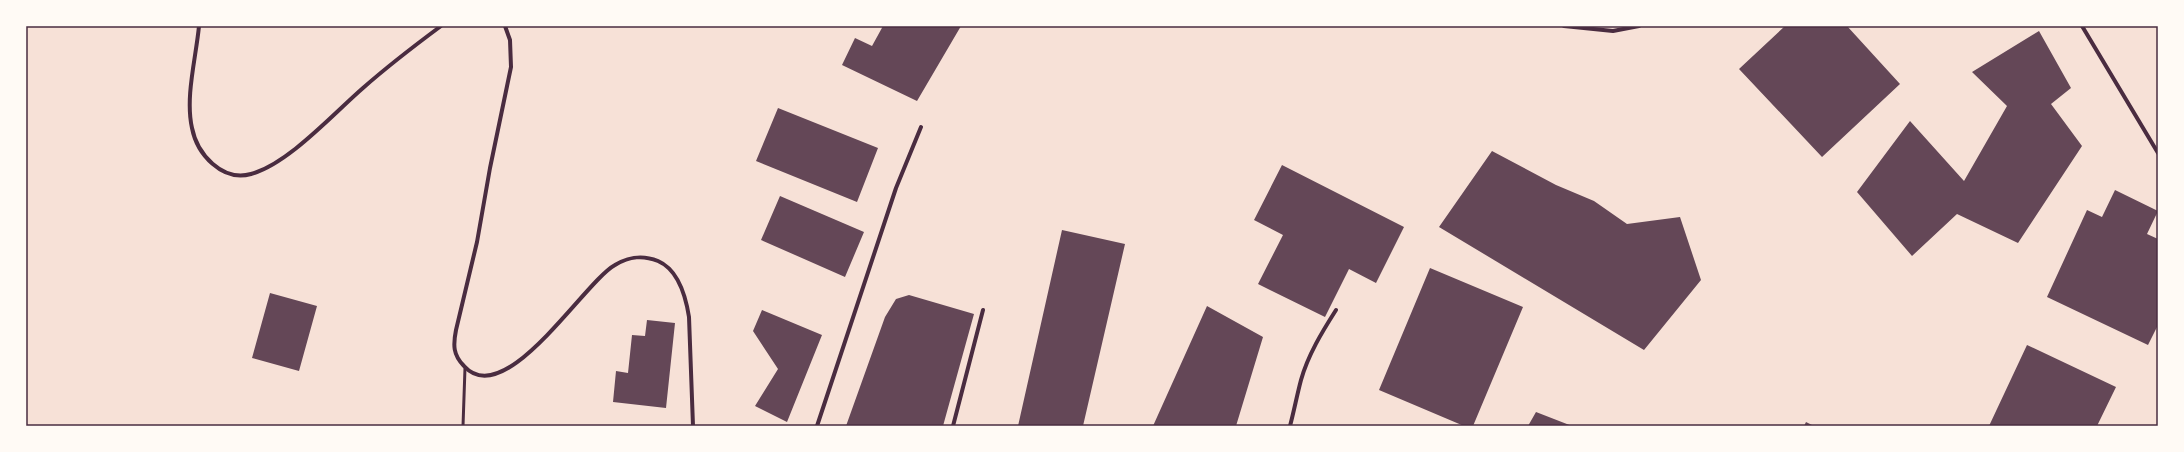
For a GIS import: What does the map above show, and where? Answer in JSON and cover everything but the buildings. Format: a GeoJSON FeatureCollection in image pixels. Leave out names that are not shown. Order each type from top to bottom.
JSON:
{"type":"FeatureCollection","features":[{"type":"Feature","properties":{"kind":"street"},"geometry":{"type":"LineString","coordinates":[[200,26],[190,98],[192,128],[200,150],[215,167],[234,176],[250,175],[271,167],[296,148],[364,86],[441,26]]}},
{"type":"Feature","properties":{"kind":"street"},"geometry":{"type":"LineString","coordinates":[[505,26],[510,40],[511,67],[490,168],[477,242],[453,344],[456,357],[465,368],[478,375],[492,376],[506,370],[526,355],[550,332],[614,265],[630,258],[646,256],[663,263],[676,277],[686,300],[689,318],[693,426]]}},
{"type":"Feature","properties":{"kind":"street"},"geometry":{"type":"LineString","coordinates":[[1564,26],[1613,32],[1639,26]]}},
{"type":"Feature","properties":{"kind":"street"},"geometry":{"type":"LineString","coordinates":[[2082,26],[2158,153]]}},
{"type":"Feature","properties":{"kind":"street"},"geometry":{"type":"LineString","coordinates":[[817,426],[896,188],[921,127]]}},
{"type":"Feature","properties":{"kind":"street"},"geometry":{"type":"LineString","coordinates":[[953,426],[983,310]]}},
{"type":"Feature","properties":{"kind":"street"},"geometry":{"type":"LineString","coordinates":[[1290,426],[1301,380],[1311,354],[1320,335],[1336,310]]}},
{"type":"Feature","properties":{"kind":"lane"},"geometry":{"type":"LineString","coordinates":[[463,426],[465,368]]}}]}
